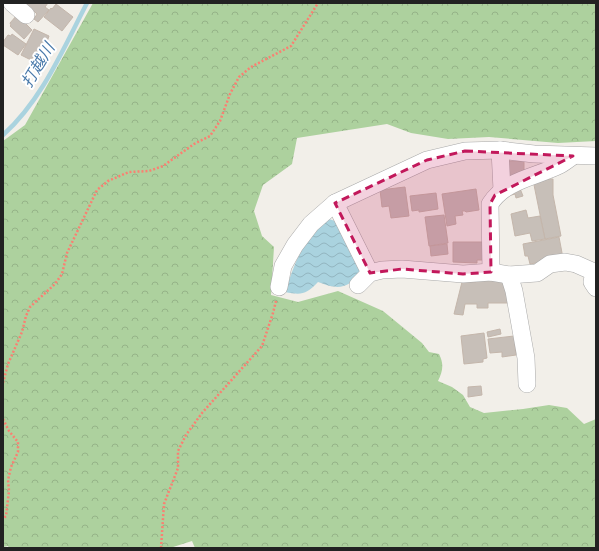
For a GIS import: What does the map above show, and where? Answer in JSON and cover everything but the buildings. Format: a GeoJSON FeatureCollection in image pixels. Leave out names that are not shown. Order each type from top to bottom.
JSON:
{"type":"FeatureCollection","features":[{"type":"Feature","properties":{"kind":"street"},"geometry":{"type":"LineString","coordinates":[[12,3],[26,15]]}},
{"type":"Feature","properties":{"kind":"street"},"geometry":{"type":"LineString","coordinates":[[500,150],[502,190]]}},
{"type":"Feature","properties":{"kind":"street"},"geometry":{"type":"LineString","coordinates":[[279,287],[283,266],[295,245],[311,224],[335,203],[428,160],[465,151],[500,150],[534,154],[596,156]]}},
{"type":"Feature","properties":{"kind":"street"},"geometry":{"type":"LineString","coordinates":[[491,272],[490,204],[495,195],[533,175],[561,165],[573,156]]}},
{"type":"Feature","properties":{"kind":"street"},"geometry":{"type":"LineString","coordinates":[[335,203],[370,273]]}},
{"type":"Feature","properties":{"kind":"street"},"geometry":{"type":"LineString","coordinates":[[358,285],[370,273],[382,270],[402,269],[464,274],[491,272],[509,275],[538,273],[550,264],[565,262],[576,264],[595,277]]}},
{"type":"Feature","properties":{"kind":"street"},"geometry":{"type":"LineString","coordinates":[[509,275],[514,291],[526,358],[527,384]]}},
{"type":"Feature","properties":{"kind":"path"},"geometry":{"type":"LineString","coordinates":[[3,382],[8,364],[22,332],[30,307],[55,284],[62,274],[67,253],[97,190],[108,181],[130,172],[149,171],[163,166],[194,144],[210,136],[220,121],[230,94],[240,77],[250,67],[291,46],[318,3]]}},
{"type":"Feature","properties":{"kind":"path"},"geometry":{"type":"LineString","coordinates":[[161,548],[164,504],[178,468],[178,452],[186,435],[202,413],[262,346],[274,313],[279,287]]}},
{"type":"Feature","properties":{"kind":"path"},"geometry":{"type":"LineString","coordinates":[[3,419],[8,431],[18,442],[18,452],[11,467],[8,480],[9,491],[6,516],[3,519]]}},
{"type":"Feature","properties":{"kind":"highlighted area"},"geometry":{"type":"Polygon","coordinates":[[[465,151],[573,156],[495,195],[490,204],[491,272],[463,274],[402,269],[370,273],[335,203],[427,160],[465,151]]]}},
{"type":"Feature","properties":{"kind":"green space"},"geometry":{"type":"Polygon","coordinates":[[[93,3],[596,3],[596,141],[558,143],[489,137],[448,139],[411,133],[387,124],[297,138],[292,164],[263,185],[254,211],[262,236],[274,247],[271,295],[298,302],[338,291],[383,311],[422,343],[429,352],[439,354],[442,361],[442,368],[438,381],[452,387],[463,395],[470,407],[484,413],[549,405],[567,408],[584,424],[596,419],[596,548],[195,548],[192,541],[170,548],[3,547],[3,141],[25,125],[93,3]]]}},
{"type":"Feature","properties":{"kind":"water"},"geometry":{"type":"Polygon","coordinates":[[[329,219],[335,221],[362,273],[347,285],[337,287],[318,282],[307,292],[295,294],[285,292],[296,262],[307,241],[329,219]]]}},
{"type":"Feature","properties":{"kind":"waterway","name":"打越川"},"geometry":{"type":"LineString","coordinates":[[3,135],[29,106],[51,73],[87,3]]}}]}
